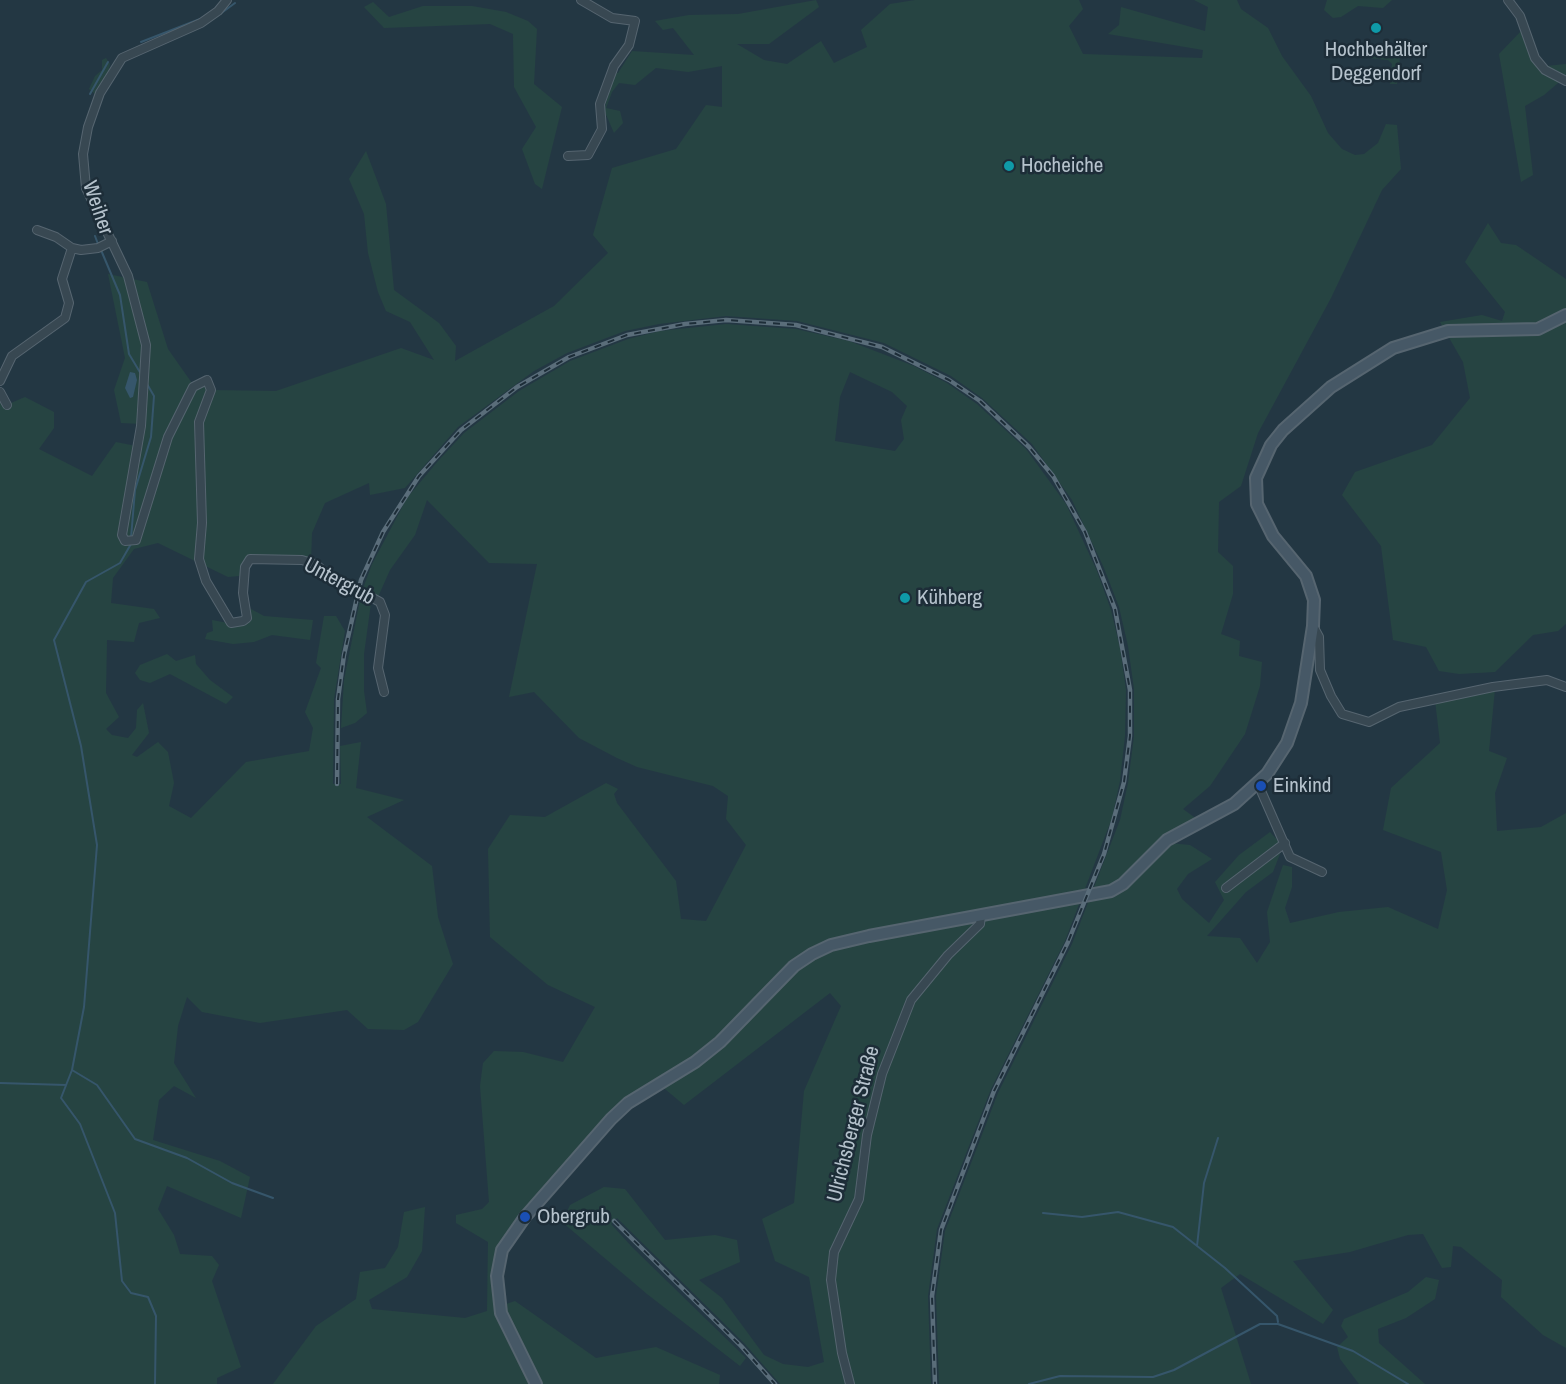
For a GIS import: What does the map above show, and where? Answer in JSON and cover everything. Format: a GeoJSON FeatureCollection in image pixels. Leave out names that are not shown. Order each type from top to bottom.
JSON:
{"type":"FeatureCollection","features":[{"type":"Feature","properties":{"kind":"street","name":"Weiher"},"geometry":{"type":"LineString","coordinates":[[38,231],[56,237],[72,248],[105,245],[86,188],[83,154],[86,135],[100,93],[122,58],[201,23],[218,11],[227,0]]}},
{"type":"Feature","properties":{"kind":"street"},"geometry":{"type":"LineString","coordinates":[[568,156],[588,155],[602,129],[600,104],[614,66],[629,45],[635,21],[612,18],[580,0]]}},
{"type":"Feature","properties":{"kind":"street"},"geometry":{"type":"LineString","coordinates":[[1508,0],[1520,16],[1535,58],[1545,70],[1566,81]]}},
{"type":"Feature","properties":{"kind":"street","name":"Untergrub"},"geometry":{"type":"LineString","coordinates":[[105,245],[128,276],[146,345],[141,426],[122,535],[126,541],[136,540],[168,437],[193,387],[207,380],[211,390],[200,422],[202,523],[199,559],[206,581],[231,623],[247,618],[243,593],[244,567],[250,559],[302,560],[315,564],[346,589],[380,602],[385,615],[378,668],[384,692]]}},
{"type":"Feature","properties":{"kind":"street","name":"Weiher"},"geometry":{"type":"LineString","coordinates":[[0,381],[12,356],[65,318],[69,303],[62,279],[72,248]]}},
{"type":"Feature","properties":{"kind":"street"},"geometry":{"type":"LineString","coordinates":[[537,1384],[501,1313],[497,1275],[502,1250],[525,1217],[611,1119],[628,1103],[695,1062],[720,1042],[794,966],[812,954],[831,945],[858,938],[1088,897],[1119,888],[1167,840],[1225,810],[1258,784],[1277,761],[1295,725],[1314,626],[1314,600],[1306,576],[1273,536],[1259,511],[1256,478],[1263,456],[1283,430],[1331,387],[1376,357],[1399,345],[1448,332],[1538,329],[1566,315]]}},
{"type":"Feature","properties":{"kind":"street"},"geometry":{"type":"LineString","coordinates":[[0,392],[7,405]]}},
{"type":"Feature","properties":{"kind":"street"},"geometry":{"type":"LineString","coordinates":[[1314,626],[1319,637],[1320,670],[1331,696],[1342,714],[1368,722],[1399,708],[1485,689],[1547,680],[1566,687]]}},
{"type":"Feature","properties":{"kind":"street"},"geometry":{"type":"LineString","coordinates":[[1258,784],[1290,857],[1323,872]]}},
{"type":"Feature","properties":{"kind":"street"},"geometry":{"type":"LineString","coordinates":[[1226,888],[1285,843]]}},
{"type":"Feature","properties":{"kind":"street","name":"Ulrichsberger Straße"},"geometry":{"type":"LineString","coordinates":[[850,1384],[842,1353],[831,1280],[834,1252],[859,1199],[867,1135],[882,1074],[911,1000],[948,955],[980,924],[981,915]]}},
{"type":"Feature","properties":{"kind":"green space"},"geometry":{"type":"Polygon","coordinates":[[[816,0],[819,7],[769,44],[737,44],[764,60],[787,64],[821,41],[834,63],[867,47],[861,30],[890,4],[915,0],[1079,0],[1083,9],[1069,26],[1083,54],[1202,58],[1203,50],[1108,34],[1119,25],[1121,7],[1205,31],[1208,7],[1194,0],[1237,0],[1241,9],[1268,28],[1282,56],[1311,96],[1328,133],[1342,149],[1355,155],[1364,154],[1378,143],[1386,124],[1397,125],[1401,169],[1382,190],[1331,298],[1258,433],[1241,486],[1219,502],[1218,552],[1233,566],[1233,594],[1221,634],[1240,641],[1239,656],[1262,662],[1260,686],[1245,734],[1210,786],[1183,809],[1201,822],[1169,843],[1190,845],[1212,859],[1188,874],[1177,889],[1182,899],[1209,923],[1224,900],[1215,882],[1239,855],[1270,832],[1283,846],[1273,872],[1246,892],[1207,936],[1240,938],[1257,963],[1270,942],[1267,912],[1283,865],[1292,867],[1292,887],[1285,908],[1290,923],[1339,912],[1388,907],[1438,929],[1447,890],[1441,852],[1383,830],[1391,788],[1440,743],[1435,700],[1495,689],[1489,751],[1507,758],[1495,793],[1497,831],[1541,827],[1566,813],[1566,1348],[1543,1335],[1501,1297],[1502,1280],[1461,1247],[1453,1246],[1451,1267],[1442,1268],[1423,1234],[1408,1235],[1350,1252],[1293,1261],[1333,1310],[1323,1324],[1240,1274],[1221,1288],[1251,1384],[939,1384],[936,1296],[945,1231],[998,1093],[1072,944],[1120,820],[1128,783],[1134,736],[1134,689],[1128,646],[1119,607],[1104,568],[1072,500],[1032,444],[982,398],[951,376],[884,343],[797,321],[726,316],[659,324],[625,331],[567,353],[534,371],[458,427],[405,488],[370,495],[369,483],[325,503],[312,533],[311,562],[260,557],[243,566],[239,576],[228,577],[158,543],[134,549],[113,578],[111,603],[154,609],[160,618],[139,623],[134,642],[107,640],[106,693],[119,717],[106,729],[112,735],[128,738],[136,728],[137,710],[143,703],[149,733],[132,755],[137,757],[158,742],[168,752],[174,783],[169,806],[191,818],[246,762],[309,751],[313,728],[305,712],[321,668],[316,663],[324,616],[336,616],[345,631],[334,699],[333,784],[341,784],[340,746],[361,742],[356,788],[404,800],[367,817],[432,866],[438,917],[453,964],[418,1022],[404,1030],[368,1029],[347,1010],[260,1023],[202,1012],[187,997],[178,1026],[174,1063],[196,1098],[174,1086],[159,1100],[153,1140],[220,1161],[250,1177],[241,1218],[167,1186],[158,1209],[174,1235],[180,1254],[212,1256],[219,1265],[212,1281],[241,1367],[217,1378],[217,1384],[0,1384],[0,398],[4,406],[25,397],[54,412],[54,428],[39,449],[92,476],[116,442],[136,446],[141,424],[121,423],[114,390],[125,358],[108,274],[147,282],[168,349],[194,386],[202,379],[212,390],[276,391],[401,348],[434,360],[410,322],[386,311],[378,292],[368,253],[364,214],[349,179],[366,151],[386,204],[394,290],[439,323],[456,346],[455,361],[554,306],[608,253],[593,235],[612,168],[676,149],[706,105],[722,107],[722,66],[688,72],[656,68],[635,85],[619,83],[612,92],[606,108],[620,111],[623,123],[614,133],[604,110],[615,72],[618,73],[632,51],[694,55],[673,28],[663,30],[655,21],[689,15],[738,14],[816,0]]]}},
{"type":"Feature","properties":{"kind":"green space"},"geometry":{"type":"Polygon","coordinates":[[[1327,0],[1392,0],[1383,8],[1358,6],[1341,17],[1333,18],[1324,10],[1327,0]]]}},
{"type":"Feature","properties":{"kind":"green space"},"geometry":{"type":"Polygon","coordinates":[[[373,2],[389,17],[423,6],[472,6],[506,12],[528,21],[537,29],[534,84],[562,107],[542,189],[535,184],[522,149],[536,127],[514,87],[513,34],[490,24],[384,28],[364,7],[373,2]]]}},
{"type":"Feature","properties":{"kind":"green space"},"geometry":{"type":"Polygon","coordinates":[[[1523,29],[1537,58],[1546,66],[1566,64],[1566,79],[1564,78],[1544,95],[1525,106],[1533,175],[1521,182],[1499,54],[1523,29]]]}},
{"type":"Feature","properties":{"kind":"green space"},"geometry":{"type":"Polygon","coordinates":[[[1363,46],[1389,48],[1392,52],[1399,53],[1400,66],[1397,84],[1390,84],[1392,64],[1388,60],[1367,58],[1359,51],[1363,46]]]}},
{"type":"Feature","properties":{"kind":"green space"},"geometry":{"type":"Polygon","coordinates":[[[106,58],[110,64],[109,70],[100,90],[95,94],[89,89],[95,76],[102,70],[102,60],[106,58]]]}},
{"type":"Feature","properties":{"kind":"green space"},"geometry":{"type":"Polygon","coordinates":[[[1488,223],[1501,243],[1516,245],[1566,279],[1566,624],[1558,631],[1533,635],[1495,672],[1459,674],[1439,671],[1426,647],[1393,640],[1381,546],[1342,495],[1355,472],[1432,445],[1470,398],[1463,362],[1440,322],[1482,315],[1502,321],[1505,312],[1465,262],[1488,223]]]}},
{"type":"Feature","properties":{"kind":"green space"},"geometry":{"type":"Polygon","coordinates":[[[726,324],[796,329],[849,341],[914,366],[947,383],[977,404],[1026,449],[1066,504],[1097,571],[1111,610],[1120,648],[1126,690],[1125,736],[1120,781],[1112,818],[1065,941],[991,1089],[937,1229],[928,1296],[931,1384],[780,1384],[744,1343],[617,1218],[611,1224],[633,1248],[746,1358],[740,1366],[647,1294],[562,1222],[570,1205],[604,1187],[625,1189],[665,1240],[715,1235],[737,1240],[740,1262],[699,1280],[722,1298],[764,1355],[783,1364],[808,1367],[824,1362],[809,1277],[775,1261],[762,1219],[794,1203],[804,1091],[841,1006],[830,993],[684,1105],[659,1084],[628,1103],[502,1250],[500,1306],[515,1301],[596,1358],[656,1347],[720,1375],[719,1384],[273,1384],[316,1326],[356,1299],[360,1272],[385,1268],[398,1247],[404,1212],[425,1207],[422,1251],[407,1277],[369,1300],[372,1309],[465,1318],[487,1311],[488,1242],[456,1223],[456,1215],[482,1209],[489,1202],[480,1086],[483,1063],[494,1051],[523,1052],[563,1062],[595,1007],[548,985],[490,937],[488,849],[510,815],[545,817],[606,783],[618,789],[614,794],[617,803],[676,881],[681,919],[706,921],[746,845],[726,819],[728,796],[713,786],[637,767],[617,758],[579,738],[534,692],[509,697],[537,564],[489,563],[427,500],[415,535],[390,570],[378,597],[362,591],[372,564],[407,498],[464,433],[519,391],[570,361],[628,339],[660,331],[726,324]],[[850,372],[840,397],[835,441],[895,451],[904,439],[901,420],[907,406],[892,392],[850,372]]]}},
{"type":"Feature","properties":{"kind":"green space"},"geometry":{"type":"Polygon","coordinates":[[[361,595],[368,597],[371,603],[364,654],[364,691],[367,713],[355,723],[341,728],[344,680],[361,595]]]}},
{"type":"Feature","properties":{"kind":"green space"},"geometry":{"type":"Polygon","coordinates":[[[251,609],[264,616],[313,620],[310,640],[272,635],[254,642],[233,644],[205,639],[207,633],[213,631],[212,620],[228,623],[249,618],[251,609]]]}},
{"type":"Feature","properties":{"kind":"green space"},"geometry":{"type":"Polygon","coordinates":[[[167,654],[176,661],[195,655],[196,664],[210,680],[233,697],[226,704],[170,674],[150,683],[140,680],[135,673],[140,665],[167,654]]]}},
{"type":"Feature","properties":{"kind":"green space"},"geometry":{"type":"Polygon","coordinates":[[[1426,1277],[1439,1280],[1435,1299],[1406,1318],[1378,1329],[1379,1343],[1425,1384],[1359,1384],[1340,1359],[1337,1347],[1348,1337],[1341,1326],[1344,1319],[1408,1292],[1426,1277]]]}},
{"type":"Feature","properties":{"kind":"water"},"geometry":{"type":"Polygon","coordinates":[[[130,372],[135,373],[137,380],[133,397],[130,398],[125,388],[130,372]]]}},
{"type":"Feature","properties":{"kind":"waterway"},"geometry":{"type":"LineString","coordinates":[[220,14],[235,3]]}},
{"type":"Feature","properties":{"kind":"waterway"},"geometry":{"type":"LineString","coordinates":[[141,42],[200,19]]}},
{"type":"Feature","properties":{"kind":"waterway"},"geometry":{"type":"LineString","coordinates":[[90,94],[108,62]]}},
{"type":"Feature","properties":{"kind":"waterway"},"geometry":{"type":"LineString","coordinates":[[95,236],[98,244]]}},
{"type":"Feature","properties":{"kind":"waterway"},"geometry":{"type":"LineString","coordinates":[[101,250],[120,295],[129,354],[141,374]]}},
{"type":"Feature","properties":{"kind":"waterway"},"geometry":{"type":"LineString","coordinates":[[131,538],[135,490],[151,437],[154,396],[147,384]]}},
{"type":"Feature","properties":{"kind":"waterway"},"geometry":{"type":"LineString","coordinates":[[131,544],[120,563],[86,582],[54,640],[81,746],[97,845],[84,1007],[72,1070],[61,1098],[80,1124],[115,1213],[122,1281],[131,1293],[148,1297],[156,1316],[155,1384]]}},
{"type":"Feature","properties":{"kind":"waterway"},"geometry":{"type":"LineString","coordinates":[[72,1070],[97,1085],[135,1139],[187,1158],[232,1183],[273,1198]]}},
{"type":"Feature","properties":{"kind":"waterway"},"geometry":{"type":"LineString","coordinates":[[0,1083],[66,1085]]}},
{"type":"Feature","properties":{"kind":"waterway"},"geometry":{"type":"LineString","coordinates":[[1197,1246],[1204,1183],[1218,1138]]}},
{"type":"Feature","properties":{"kind":"waterway"},"geometry":{"type":"LineString","coordinates":[[1043,1213],[1082,1217],[1118,1212],[1173,1227],[1225,1268],[1277,1316],[1278,1322]]}},
{"type":"Feature","properties":{"kind":"waterway"},"geometry":{"type":"LineString","coordinates":[[1029,1384],[1060,1376],[1153,1377],[1174,1370],[1260,1324],[1278,1324],[1353,1351],[1408,1384]]}},
{"type":"Feature","properties":{"kind":"railway"},"geometry":{"type":"LineString","coordinates":[[337,784],[338,699],[344,655],[361,580],[383,532],[419,476],[461,430],[517,387],[569,357],[627,335],[685,324],[726,320],[796,325],[882,347],[949,380],[980,401],[1029,447],[1053,476],[1085,532],[1115,609],[1130,690],[1130,736],[1124,782],[1104,854],[1068,942],[994,1091],[941,1230],[932,1296],[935,1384]]}},
{"type":"Feature","properties":{"kind":"railway"},"geometry":{"type":"LineString","coordinates":[[614,1221],[741,1346],[775,1384]]}},
{"type":"Feature","properties":{"kind":"place","name":"Hochbehälter Deggendorf"},"geometry":{"type":"Point","coordinates":[1376,28]}},
{"type":"Feature","properties":{"kind":"place","name":"Hocheiche"},"geometry":{"type":"Point","coordinates":[1009,166]}},
{"type":"Feature","properties":{"kind":"place","name":"Kühberg"},"geometry":{"type":"Point","coordinates":[905,598]}},
{"type":"Feature","properties":{"kind":"place","name":"Einkind"},"geometry":{"type":"Point","coordinates":[1261,786]}},
{"type":"Feature","properties":{"kind":"place","name":"Obergrub"},"geometry":{"type":"Point","coordinates":[525,1217]}}]}
